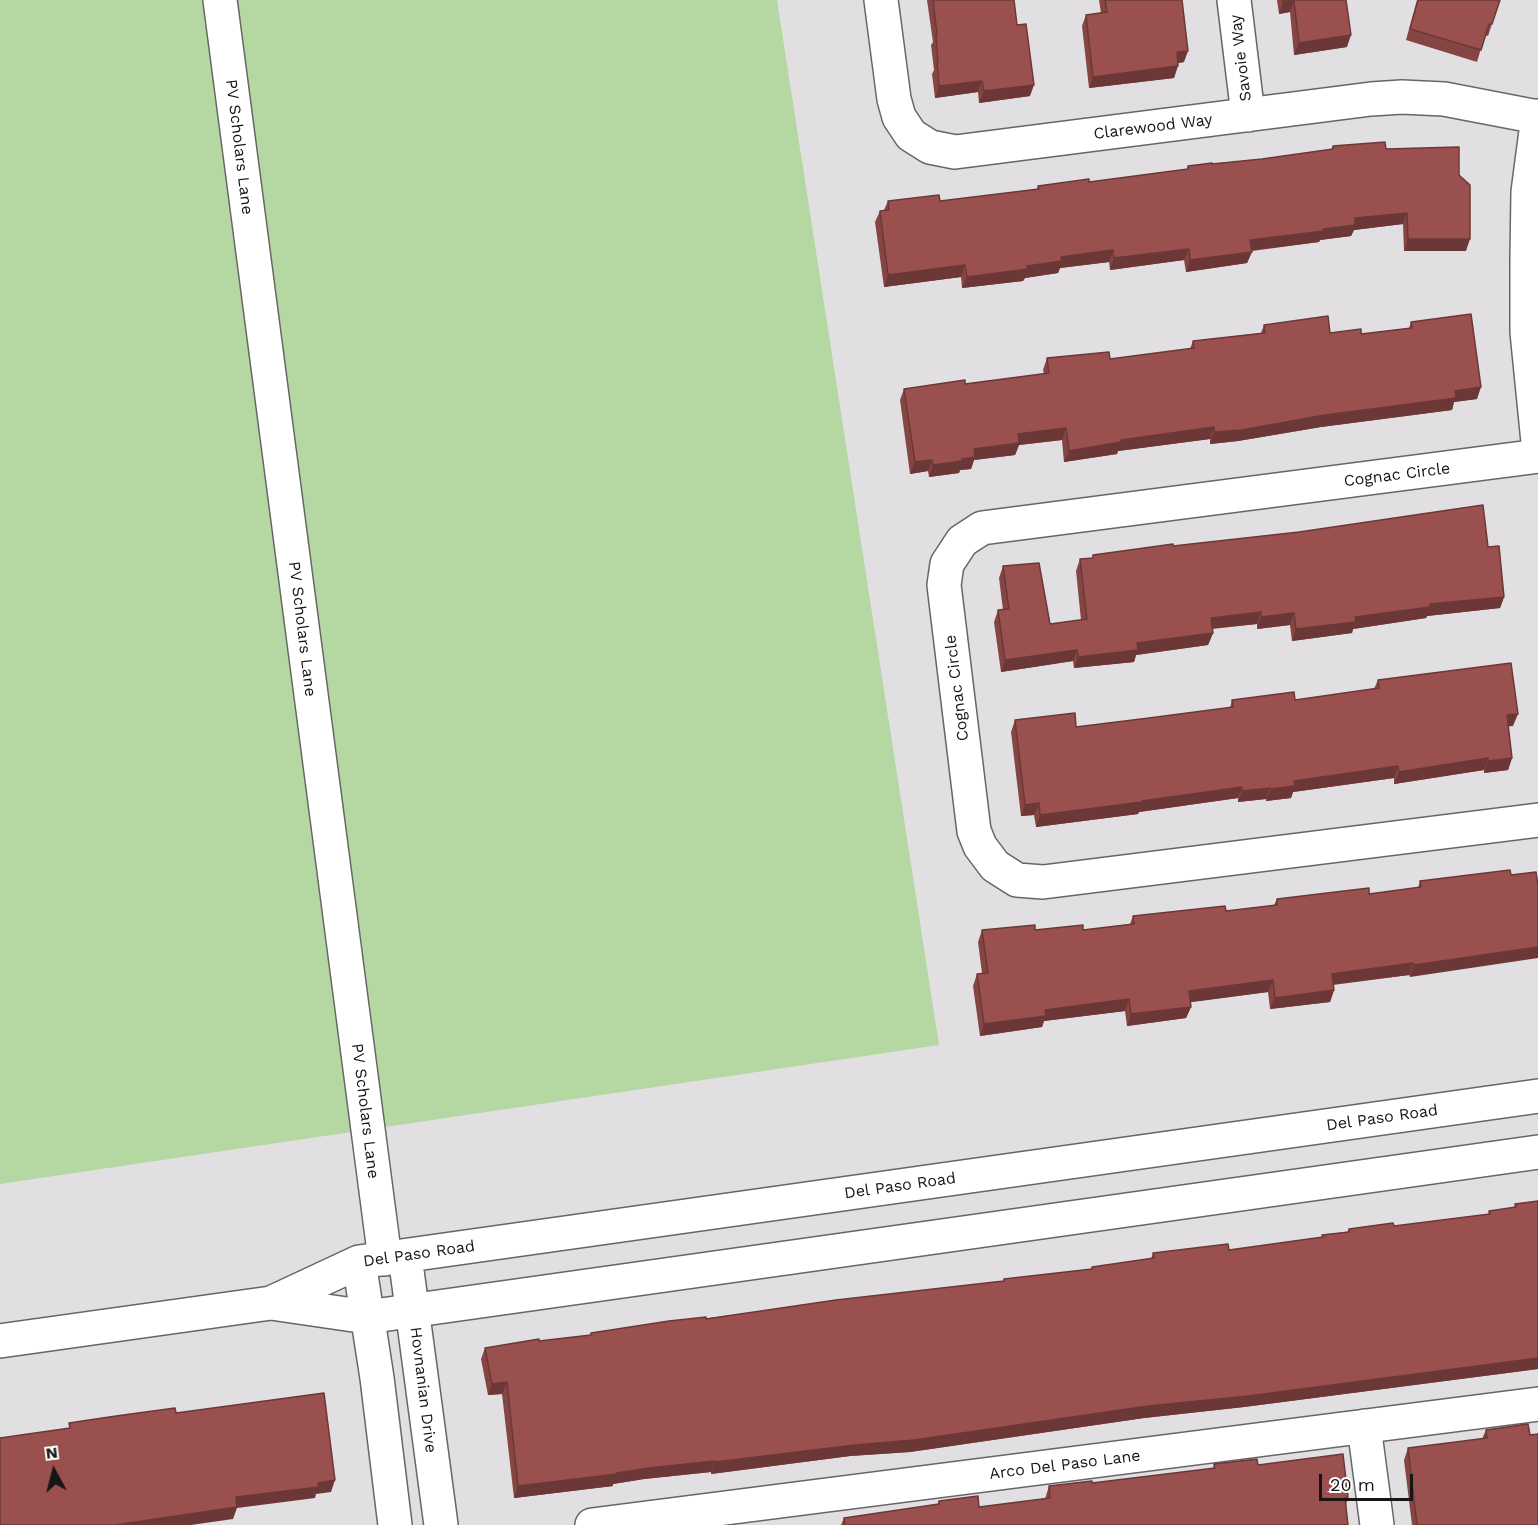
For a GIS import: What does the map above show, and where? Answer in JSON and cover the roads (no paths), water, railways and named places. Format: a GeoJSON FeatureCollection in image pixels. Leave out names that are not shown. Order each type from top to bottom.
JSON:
{"type":"FeatureCollection","features":[{"type":"Feature","properties":{"kind":"street","name":"PV Scholars Lane"},"geometry":{"type":"LineString","coordinates":[[220,0],[383,1259]]}},
{"type":"Feature","properties":{"kind":"street","name":"Clarewood Way"},"geometry":{"type":"LineString","coordinates":[[881,0],[894,99],[899,117],[911,135],[930,147],[955,152],[1371,99],[1402,97],[1444,99],[1538,117]]}},
{"type":"Feature","properties":{"kind":"street","name":"Savoie Way"},"geometry":{"type":"LineString","coordinates":[[1234,0],[1248,115]]}},
{"type":"Feature","properties":{"kind":"street"},"geometry":{"type":"LineString","coordinates":[[1538,117],[1528,192],[1527,322],[1538,442]]}},
{"type":"Feature","properties":{"kind":"street","name":"Cognac Circle"},"geometry":{"type":"LineString","coordinates":[[1538,456],[982,528],[962,541],[947,564],[944,585],[974,831],[980,846],[995,866],[1017,880],[1043,882],[1538,820]]}},
{"type":"Feature","properties":{"kind":"street","name":"Del Paso Road"},"geometry":{"type":"LineString","coordinates":[[0,1341],[271,1303],[383,1259],[1538,1096]]}},
{"type":"Feature","properties":{"kind":"street","name":"Del Paso Road"},"geometry":{"type":"LineString","coordinates":[[271,1303],[367,1317],[1538,1152]]}},
{"type":"Feature","properties":{"kind":"street","name":"Hovnanian Drive"},"geometry":{"type":"LineString","coordinates":[[383,1259],[414,1310],[419,1368],[441,1525]]}},
{"type":"Feature","properties":{"kind":"street"},"geometry":{"type":"LineString","coordinates":[[383,1259],[367,1317],[395,1525]]}},
{"type":"Feature","properties":{"kind":"street","name":"Arco Del Paso Lane"},"geometry":{"type":"LineString","coordinates":[[592,1525],[789,1513],[1364,1426],[1538,1404]]}},
{"type":"Feature","properties":{"kind":"street"},"geometry":{"type":"LineString","coordinates":[[1364,1426],[1377,1525]]}}]}
